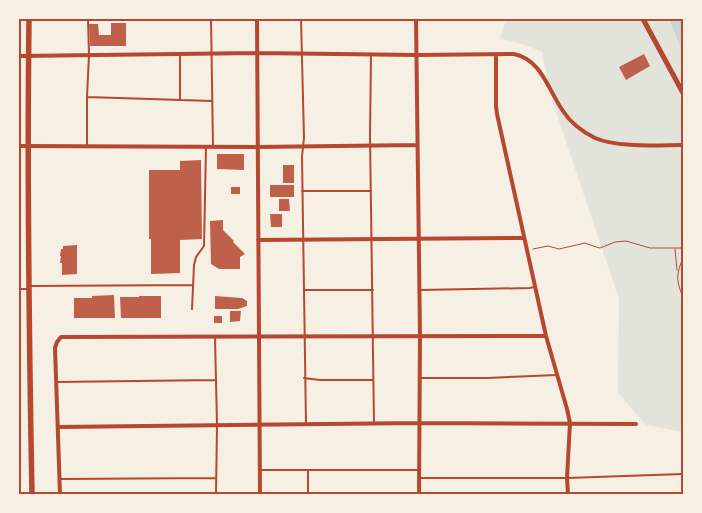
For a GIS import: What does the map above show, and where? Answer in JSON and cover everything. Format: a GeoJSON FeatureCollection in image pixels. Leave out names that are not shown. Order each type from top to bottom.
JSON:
{"type":"FeatureCollection","features":[{"type":"Feature","properties":{"kind":"main road"},"geometry":{"type":"LineString","coordinates":[[29,19],[27,146],[32,494]]}},
{"type":"Feature","properties":{"kind":"street"},"geometry":{"type":"LineString","coordinates":[[256,19],[260,494]]}},
{"type":"Feature","properties":{"kind":"street"},"geometry":{"type":"LineString","coordinates":[[416,19],[420,336],[419,494]]}},
{"type":"Feature","properties":{"kind":"street"},"geometry":{"type":"LineString","coordinates":[[644,19],[683,94]]}},
{"type":"Feature","properties":{"kind":"street"},"geometry":{"type":"LineString","coordinates":[[19,56],[257,53],[416,56],[520,55],[536,66],[568,117],[593,137],[624,144],[683,145]]}},
{"type":"Feature","properties":{"kind":"street"},"geometry":{"type":"LineString","coordinates":[[496,54],[496,106],[546,336],[570,423],[568,494]]}},
{"type":"Feature","properties":{"kind":"street"},"geometry":{"type":"LineString","coordinates":[[19,146],[257,147],[417,145]]}},
{"type":"Feature","properties":{"kind":"street"},"geometry":{"type":"LineString","coordinates":[[258,240],[524,238]]}},
{"type":"Feature","properties":{"kind":"street"},"geometry":{"type":"LineString","coordinates":[[60,494],[56,345],[62,337],[546,336]]}},
{"type":"Feature","properties":{"kind":"street"},"geometry":{"type":"LineString","coordinates":[[58,427],[259,424],[636,424]]}},
{"type":"Feature","properties":{"kind":"lane"},"geometry":{"type":"LineString","coordinates":[[87,146],[88,19]]}},
{"type":"Feature","properties":{"kind":"lane"},"geometry":{"type":"LineString","coordinates":[[211,19],[213,147]]}},
{"type":"Feature","properties":{"kind":"lane"},"geometry":{"type":"LineString","coordinates":[[301,19],[306,424]]}},
{"type":"Feature","properties":{"kind":"lane"},"geometry":{"type":"LineString","coordinates":[[180,54],[180,100]]}},
{"type":"Feature","properties":{"kind":"lane"},"geometry":{"type":"LineString","coordinates":[[371,55],[374,424]]}},
{"type":"Feature","properties":{"kind":"lane"},"geometry":{"type":"LineString","coordinates":[[87,98],[212,101]]}},
{"type":"Feature","properties":{"kind":"lane"},"geometry":{"type":"LineString","coordinates":[[192,309],[194,265],[196,257],[204,246],[206,147]]}},
{"type":"Feature","properties":{"kind":"lane"},"geometry":{"type":"LineString","coordinates":[[302,191],[371,191]]}},
{"type":"Feature","properties":{"kind":"lane"},"geometry":{"type":"LineString","coordinates":[[19,289],[28,287],[193,285]]}},
{"type":"Feature","properties":{"kind":"lane"},"geometry":{"type":"LineString","coordinates":[[419,290],[535,287]]}},
{"type":"Feature","properties":{"kind":"lane"},"geometry":{"type":"LineString","coordinates":[[304,290],[372,290]]}},
{"type":"Feature","properties":{"kind":"lane"},"geometry":{"type":"LineString","coordinates":[[215,336],[216,494]]}},
{"type":"Feature","properties":{"kind":"lane"},"geometry":{"type":"LineString","coordinates":[[420,378],[557,375]]}},
{"type":"Feature","properties":{"kind":"lane"},"geometry":{"type":"LineString","coordinates":[[304,378],[320,380],[373,380]]}},
{"type":"Feature","properties":{"kind":"lane"},"geometry":{"type":"LineString","coordinates":[[56,382],[216,380]]}},
{"type":"Feature","properties":{"kind":"lane"},"geometry":{"type":"LineString","coordinates":[[259,470],[419,470]]}},
{"type":"Feature","properties":{"kind":"lane"},"geometry":{"type":"LineString","coordinates":[[308,470],[308,494]]}},
{"type":"Feature","properties":{"kind":"lane"},"geometry":{"type":"LineString","coordinates":[[419,478],[567,478],[683,474]]}},
{"type":"Feature","properties":{"kind":"lane"},"geometry":{"type":"LineString","coordinates":[[59,479],[216,478]]}},
{"type":"Feature","properties":{"kind":"path"},"geometry":{"type":"LineString","coordinates":[[527,250],[548,246],[559,249],[582,243],[600,248],[615,242],[626,241],[650,248],[683,248]]}},
{"type":"Feature","properties":{"kind":"path"},"geometry":{"type":"LineString","coordinates":[[675,248],[678,284],[683,297]]}},
{"type":"Feature","properties":{"kind":"path"},"geometry":{"type":"LineString","coordinates":[[677,273],[683,258]]}},
{"type":"Feature","properties":{"kind":"shaded area"},"geometry":{"type":"Polygon","coordinates":[[[506,19],[670,19],[683,48],[683,432],[646,425],[618,393],[619,299],[553,103],[543,53],[528,46],[500,39],[506,19]]]}},
{"type":"Feature","properties":{"kind":"shaded area"},"geometry":{"type":"Polygon","coordinates":[[[669,19],[683,19],[683,51],[681,48],[669,19]]]}},
{"type":"Feature","properties":{"kind":"building"},"geometry":{"type":"Polygon","coordinates":[[[111,23],[126,23],[126,46],[90,46],[89,24],[98,24],[99,35],[111,35],[111,23]]]}},
{"type":"Feature","properties":{"kind":"building"},"geometry":{"type":"Polygon","coordinates":[[[644,54],[650,66],[626,80],[619,67],[644,54]]]}},
{"type":"Feature","properties":{"kind":"building"},"geometry":{"type":"Polygon","coordinates":[[[217,154],[244,154],[244,170],[217,169],[217,154]]]}},
{"type":"Feature","properties":{"kind":"building"},"geometry":{"type":"Polygon","coordinates":[[[201,160],[202,239],[180,240],[180,273],[151,274],[149,170],[180,170],[180,161],[201,160]]]}},
{"type":"Feature","properties":{"kind":"building"},"geometry":{"type":"Polygon","coordinates":[[[283,165],[294,165],[294,183],[283,183],[283,165]]]}},
{"type":"Feature","properties":{"kind":"building"},"geometry":{"type":"Polygon","coordinates":[[[270,185],[294,185],[294,197],[270,197],[270,185]]]}},
{"type":"Feature","properties":{"kind":"building"},"geometry":{"type":"Polygon","coordinates":[[[231,187],[240,187],[240,194],[231,194],[231,187]]]}},
{"type":"Feature","properties":{"kind":"building"},"geometry":{"type":"Polygon","coordinates":[[[279,199],[289,199],[290,211],[279,211],[279,199]]]}},
{"type":"Feature","properties":{"kind":"building"},"geometry":{"type":"Polygon","coordinates":[[[270,214],[282,214],[282,227],[271,227],[270,214]]]}},
{"type":"Feature","properties":{"kind":"building"},"geometry":{"type":"Polygon","coordinates":[[[223,220],[223,230],[245,254],[240,257],[240,269],[219,269],[211,264],[210,221],[223,220]]]}},
{"type":"Feature","properties":{"kind":"building"},"geometry":{"type":"Polygon","coordinates":[[[77,245],[77,274],[62,275],[62,263],[60,263],[61,249],[63,249],[63,246],[77,245]]]}},
{"type":"Feature","properties":{"kind":"building"},"geometry":{"type":"Polygon","coordinates":[[[114,295],[115,318],[74,318],[74,298],[114,295]]]}},
{"type":"Feature","properties":{"kind":"building"},"geometry":{"type":"Polygon","coordinates":[[[161,296],[161,318],[121,318],[120,297],[161,296]]]}},
{"type":"Feature","properties":{"kind":"building"},"geometry":{"type":"Polygon","coordinates":[[[215,296],[242,298],[247,301],[247,306],[238,309],[215,309],[215,296]]]}},
{"type":"Feature","properties":{"kind":"building"},"geometry":{"type":"Polygon","coordinates":[[[230,311],[241,311],[240,321],[230,322],[230,311]]]}},
{"type":"Feature","properties":{"kind":"building"},"geometry":{"type":"Polygon","coordinates":[[[214,316],[222,316],[222,323],[214,323],[214,316]]]}}]}
